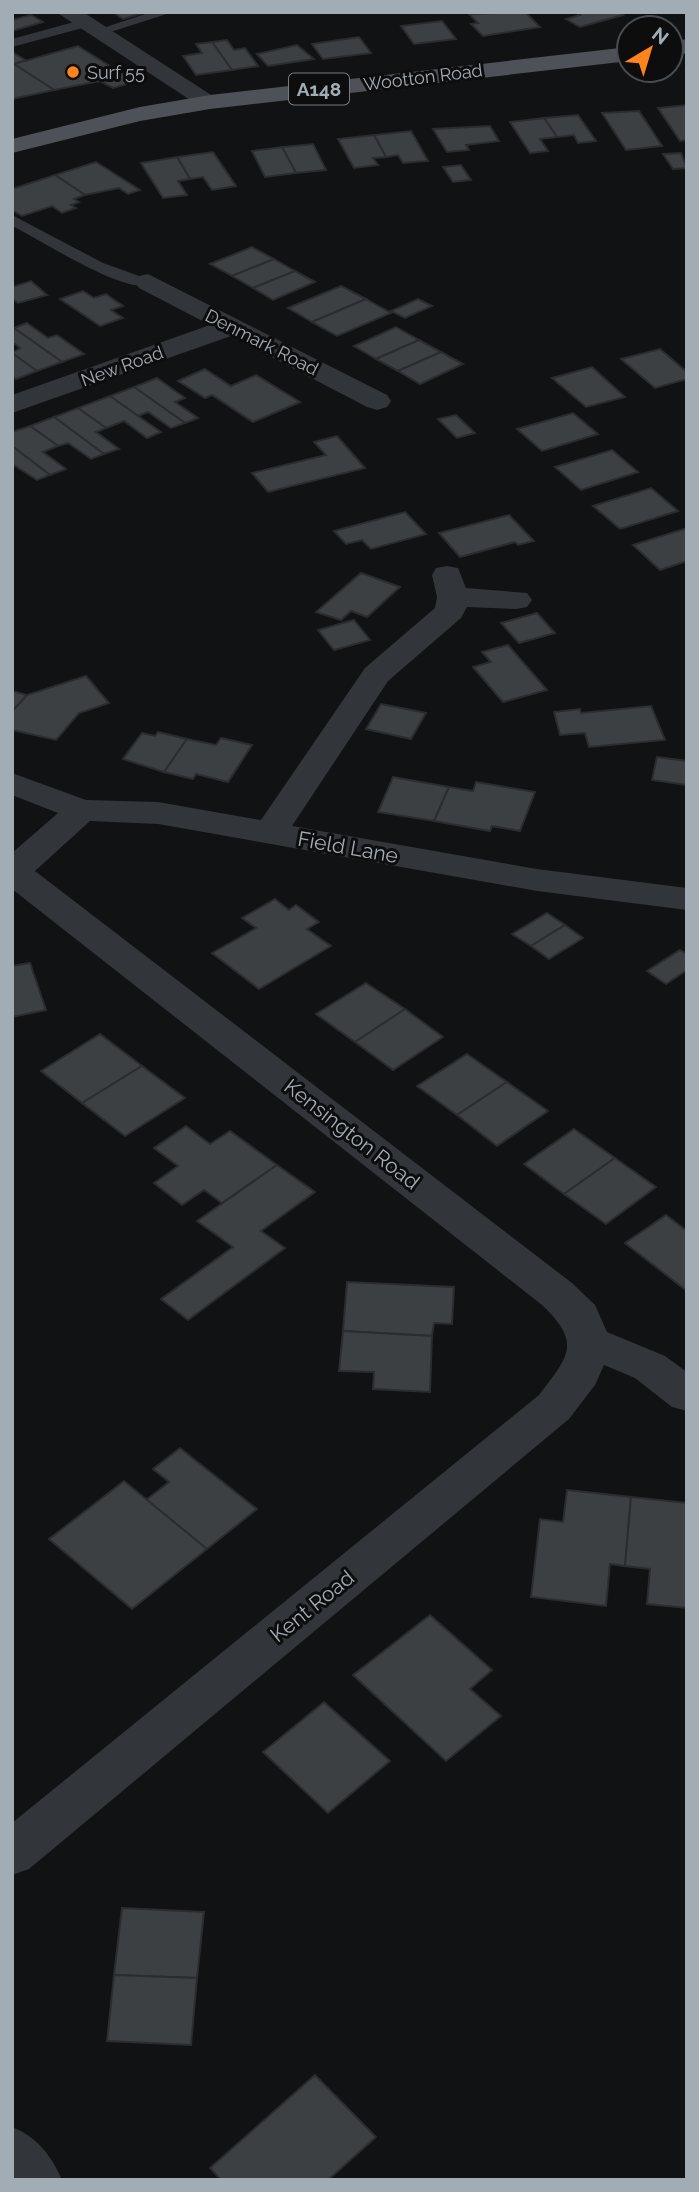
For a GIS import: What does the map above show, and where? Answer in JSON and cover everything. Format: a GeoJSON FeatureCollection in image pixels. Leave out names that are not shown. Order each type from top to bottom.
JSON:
{"type":"FeatureCollection","features":[{"type":"Feature","properties":{"kind":"main road","name":"Wootton Road"},"geometry":{"type":"LineString","coordinates":[[12,146],[141,114],[210,102],[615,56]]}},
{"type":"Feature","properties":{"kind":"street"},"geometry":{"type":"LineString","coordinates":[[83,23],[210,102]]}},
{"type":"Feature","properties":{"kind":"street","name":"Denmark Road"},"geometry":{"type":"LineString","coordinates":[[148,282],[377,401]]}},
{"type":"Feature","properties":{"kind":"street","name":"New Road"},"geometry":{"type":"LineString","coordinates":[[12,405],[232,326]]}},
{"type":"Feature","properties":{"kind":"street"},"geometry":{"type":"LineString","coordinates":[[270,833],[376,675],[450,611],[450,586],[516,600]]}},
{"type":"Feature","properties":{"kind":"street","name":"Field Lane"},"geometry":{"type":"LineString","coordinates":[[12,783],[81,810],[158,813],[537,880],[687,899]]}},
{"type":"Feature","properties":{"kind":"street"},"geometry":{"type":"LineString","coordinates":[[12,871],[44,846],[81,810]]}},
{"type":"Feature","properties":{"kind":"street","name":"Kensington Road"},"geometry":{"type":"LineString","coordinates":[[12,871],[557,1294],[580,1316],[590,1342]]}},
{"type":"Feature","properties":{"kind":"street"},"geometry":{"type":"LineString","coordinates":[[590,1342],[650,1367],[687,1395]]}},
{"type":"Feature","properties":{"kind":"street","name":"Kent Road"},"geometry":{"type":"LineString","coordinates":[[12,1853],[554,1408],[580,1373],[590,1342]]}},
{"type":"Feature","properties":{"kind":"street"},"geometry":{"type":"LineString","coordinates":[[12,2153],[35,2180]]}},
{"type":"Feature","properties":{"kind":"lane"},"geometry":{"type":"LineString","coordinates":[[12,43],[83,23],[166,12]]}},
{"type":"Feature","properties":{"kind":"lane"},"geometry":{"type":"LineString","coordinates":[[12,220],[38,230],[128,281],[148,282]]}},
{"type":"Feature","properties":{"kind":"building"},"geometry":{"type":"Polygon","coordinates":[[[113,12],[146,12],[123,19],[113,12]]]}},
{"type":"Feature","properties":{"kind":"building"},"geometry":{"type":"Polygon","coordinates":[[[525,12],[540,27],[483,36],[471,24],[478,23],[469,14],[525,12]]]}},
{"type":"Feature","properties":{"kind":"building"},"geometry":{"type":"Polygon","coordinates":[[[575,12],[622,14],[580,27],[566,19],[580,15],[575,12]]]}},
{"type":"Feature","properties":{"kind":"building"},"geometry":{"type":"Polygon","coordinates":[[[31,15],[43,22],[12,31],[12,20],[31,15]]]}},
{"type":"Feature","properties":{"kind":"building"},"geometry":{"type":"Polygon","coordinates":[[[442,21],[456,39],[414,44],[401,26],[442,21]]]}},
{"type":"Feature","properties":{"kind":"building"},"geometry":{"type":"Polygon","coordinates":[[[359,37],[371,53],[323,59],[312,44],[359,37]]]}},
{"type":"Feature","properties":{"kind":"building"},"geometry":{"type":"Polygon","coordinates":[[[227,40],[234,50],[245,48],[258,66],[232,70],[212,42],[227,40]]]}},
{"type":"Feature","properties":{"kind":"building"},"geometry":{"type":"Polygon","coordinates":[[[212,42],[232,70],[196,75],[183,56],[202,53],[196,44],[212,42]]]}},
{"type":"Feature","properties":{"kind":"building"},"geometry":{"type":"Polygon","coordinates":[[[297,45],[314,59],[268,66],[257,54],[297,45]]]}},
{"type":"Feature","properties":{"kind":"building","name":"Surf 55"},"geometry":{"type":"Polygon","coordinates":[[[78,46],[135,82],[113,88],[100,81],[54,90],[14,64],[78,46]]]}},
{"type":"Feature","properties":{"kind":"building"},"geometry":{"type":"Polygon","coordinates":[[[12,52],[25,60],[14,64],[54,90],[12,99],[12,52]]]}},
{"type":"Feature","properties":{"kind":"building"},"geometry":{"type":"Polygon","coordinates":[[[687,105],[687,140],[680,141],[658,108],[687,105]]]}},
{"type":"Feature","properties":{"kind":"building"},"geometry":{"type":"Polygon","coordinates":[[[639,111],[662,146],[626,150],[602,113],[639,111]]]}},
{"type":"Feature","properties":{"kind":"building"},"geometry":{"type":"Polygon","coordinates":[[[578,115],[596,141],[578,143],[574,135],[557,137],[544,118],[578,115]]]}},
{"type":"Feature","properties":{"kind":"building"},"geometry":{"type":"Polygon","coordinates":[[[544,118],[557,137],[540,139],[548,151],[530,153],[510,122],[544,118]]]}},
{"type":"Feature","properties":{"kind":"building"},"geometry":{"type":"Polygon","coordinates":[[[490,126],[499,141],[466,145],[469,150],[447,152],[433,129],[490,126]]]}},
{"type":"Feature","properties":{"kind":"building"},"geometry":{"type":"Polygon","coordinates":[[[411,131],[428,161],[403,163],[398,155],[386,157],[374,135],[411,131]]]}},
{"type":"Feature","properties":{"kind":"building"},"geometry":{"type":"Polygon","coordinates":[[[374,135],[386,157],[373,158],[378,165],[354,168],[338,139],[374,135]]]}},
{"type":"Feature","properties":{"kind":"building"},"geometry":{"type":"Polygon","coordinates":[[[313,144],[326,170],[296,173],[282,147],[313,144]]]}},
{"type":"Feature","properties":{"kind":"building"},"geometry":{"type":"Polygon","coordinates":[[[282,147],[296,173],[265,177],[252,151],[282,147]]]}},
{"type":"Feature","properties":{"kind":"building"},"geometry":{"type":"Polygon","coordinates":[[[213,152],[236,186],[212,190],[203,177],[190,179],[177,157],[213,152]]]}},
{"type":"Feature","properties":{"kind":"building"},"geometry":{"type":"Polygon","coordinates":[[[681,153],[687,168],[673,169],[663,154],[681,153]]]}},
{"type":"Feature","properties":{"kind":"building"},"geometry":{"type":"Polygon","coordinates":[[[177,157],[190,179],[178,181],[187,195],[163,198],[141,163],[177,157]]]}},
{"type":"Feature","properties":{"kind":"building"},"geometry":{"type":"Polygon","coordinates":[[[96,162],[140,190],[128,194],[119,188],[85,195],[55,175],[96,162]]]}},
{"type":"Feature","properties":{"kind":"building"},"geometry":{"type":"Polygon","coordinates":[[[461,165],[471,180],[453,182],[443,167],[461,165]]]}},
{"type":"Feature","properties":{"kind":"building"},"geometry":{"type":"Polygon","coordinates":[[[55,175],[85,195],[74,199],[79,202],[71,205],[76,208],[62,213],[52,206],[22,216],[12,210],[12,189],[55,175]]]}},
{"type":"Feature","properties":{"kind":"building"},"geometry":{"type":"Polygon","coordinates":[[[252,247],[274,259],[232,276],[210,264],[252,247]]]}},
{"type":"Feature","properties":{"kind":"building"},"geometry":{"type":"Polygon","coordinates":[[[274,259],[295,271],[253,288],[232,276],[274,259]]]}},
{"type":"Feature","properties":{"kind":"building"},"geometry":{"type":"Polygon","coordinates":[[[295,271],[315,282],[273,300],[253,288],[295,271]]]}},
{"type":"Feature","properties":{"kind":"building"},"geometry":{"type":"Polygon","coordinates":[[[31,281],[47,295],[18,303],[12,298],[12,287],[31,281]]]}},
{"type":"Feature","properties":{"kind":"building"},"geometry":{"type":"Polygon","coordinates":[[[341,286],[366,299],[312,322],[288,308],[341,286]]]}},
{"type":"Feature","properties":{"kind":"building"},"geometry":{"type":"Polygon","coordinates":[[[83,291],[94,298],[106,294],[123,306],[111,310],[123,318],[100,326],[60,299],[83,291]]]}},
{"type":"Feature","properties":{"kind":"building"},"geometry":{"type":"Polygon","coordinates":[[[366,299],[391,313],[337,336],[312,322],[366,299]]]}},
{"type":"Feature","properties":{"kind":"building"},"geometry":{"type":"Polygon","coordinates":[[[418,299],[432,306],[405,318],[391,311],[418,299]]]}},
{"type":"Feature","properties":{"kind":"building"},"geometry":{"type":"Polygon","coordinates":[[[27,323],[48,338],[57,335],[84,354],[62,362],[14,328],[27,323]]]}},
{"type":"Feature","properties":{"kind":"building"},"geometry":{"type":"Polygon","coordinates":[[[396,327],[419,340],[376,359],[354,346],[396,327]]]}},
{"type":"Feature","properties":{"kind":"building"},"geometry":{"type":"Polygon","coordinates":[[[14,328],[62,362],[37,371],[12,353],[20,348],[12,342],[14,328]]]}},
{"type":"Feature","properties":{"kind":"building"},"geometry":{"type":"Polygon","coordinates":[[[419,340],[441,352],[398,371],[376,359],[419,340]]]}},
{"type":"Feature","properties":{"kind":"building"},"geometry":{"type":"Polygon","coordinates":[[[660,349],[687,372],[687,379],[655,388],[621,359],[660,349]]]}},
{"type":"Feature","properties":{"kind":"building"},"geometry":{"type":"Polygon","coordinates":[[[441,352],[463,364],[420,384],[398,371],[441,352]]]}},
{"type":"Feature","properties":{"kind":"building"},"geometry":{"type":"Polygon","coordinates":[[[12,353],[37,371],[16,379],[12,376],[12,353]]]}},
{"type":"Feature","properties":{"kind":"building"},"geometry":{"type":"Polygon","coordinates":[[[592,367],[625,397],[586,407],[552,378],[592,367]]]}},
{"type":"Feature","properties":{"kind":"building"},"geometry":{"type":"Polygon","coordinates":[[[205,369],[231,386],[256,375],[300,402],[253,422],[212,395],[205,398],[178,381],[205,369]]]}},
{"type":"Feature","properties":{"kind":"building"},"geometry":{"type":"Polygon","coordinates":[[[157,378],[185,398],[175,402],[198,418],[185,423],[134,387],[157,378]]]}},
{"type":"Feature","properties":{"kind":"building"},"geometry":{"type":"Polygon","coordinates":[[[134,387],[185,423],[171,428],[148,412],[138,416],[110,396],[134,387]]]}},
{"type":"Feature","properties":{"kind":"building"},"geometry":{"type":"Polygon","coordinates":[[[110,396],[161,432],[147,438],[124,421],[106,428],[78,408],[110,396]]]}},
{"type":"Feature","properties":{"kind":"building"},"geometry":{"type":"Polygon","coordinates":[[[78,408],[106,428],[96,432],[119,449],[104,454],[54,417],[78,408]]]}},
{"type":"Feature","properties":{"kind":"building"},"geometry":{"type":"Polygon","coordinates":[[[573,413],[598,434],[542,451],[517,429],[573,413]]]}},
{"type":"Feature","properties":{"kind":"building"},"geometry":{"type":"Polygon","coordinates":[[[456,415],[475,433],[457,438],[438,419],[456,415]]]}},
{"type":"Feature","properties":{"kind":"building"},"geometry":{"type":"Polygon","coordinates":[[[54,417],[104,454],[91,459],[68,443],[58,446],[30,426],[54,417]]]}},
{"type":"Feature","properties":{"kind":"building"},"geometry":{"type":"Polygon","coordinates":[[[30,426],[58,446],[43,452],[66,469],[50,475],[12,446],[12,432],[30,426]]]}},
{"type":"Feature","properties":{"kind":"building"},"geometry":{"type":"Polygon","coordinates":[[[337,436],[365,468],[268,492],[252,473],[326,455],[314,442],[337,436]]]}},
{"type":"Feature","properties":{"kind":"building"},"geometry":{"type":"Polygon","coordinates":[[[12,446],[50,475],[37,480],[12,464],[12,446]]]}},
{"type":"Feature","properties":{"kind":"building"},"geometry":{"type":"Polygon","coordinates":[[[612,450],[638,472],[581,490],[555,467],[612,450]]]}},
{"type":"Feature","properties":{"kind":"building"},"geometry":{"type":"Polygon","coordinates":[[[651,488],[678,511],[620,529],[593,506],[651,488]]]}},
{"type":"Feature","properties":{"kind":"building"},"geometry":{"type":"Polygon","coordinates":[[[405,512],[426,534],[371,549],[362,540],[346,544],[334,531],[405,512]]]}},
{"type":"Feature","properties":{"kind":"building"},"geometry":{"type":"Polygon","coordinates":[[[509,515],[534,541],[518,545],[515,542],[460,557],[439,533],[509,515]]]}},
{"type":"Feature","properties":{"kind":"building"},"geometry":{"type":"Polygon","coordinates":[[[687,528],[687,561],[660,570],[633,545],[687,528]]]}},
{"type":"Feature","properties":{"kind":"building"},"geometry":{"type":"Polygon","coordinates":[[[361,573],[400,587],[367,617],[351,611],[341,620],[316,612],[361,573]]]}},
{"type":"Feature","properties":{"kind":"building"},"geometry":{"type":"Polygon","coordinates":[[[537,613],[555,633],[519,643],[501,623],[537,613]]]}},
{"type":"Feature","properties":{"kind":"building"},"geometry":{"type":"Polygon","coordinates":[[[354,620],[370,640],[334,650],[318,630],[354,620]]]}},
{"type":"Feature","properties":{"kind":"building"},"geometry":{"type":"Polygon","coordinates":[[[508,645],[547,690],[503,702],[473,667],[491,662],[482,652],[508,645]]]}},
{"type":"Feature","properties":{"kind":"building"},"geometry":{"type":"Polygon","coordinates":[[[86,676],[109,703],[79,713],[56,740],[12,730],[12,711],[27,695],[86,676]]]}},
{"type":"Feature","properties":{"kind":"building"},"geometry":{"type":"Polygon","coordinates":[[[12,691],[27,695],[12,711],[12,691]]]}},
{"type":"Feature","properties":{"kind":"building"},"geometry":{"type":"Polygon","coordinates":[[[381,704],[426,713],[411,739],[366,729],[381,704]]]}},
{"type":"Feature","properties":{"kind":"building"},"geometry":{"type":"Polygon","coordinates":[[[651,706],[665,740],[589,747],[585,733],[560,735],[554,712],[580,709],[581,713],[651,706]]]}},
{"type":"Feature","properties":{"kind":"building"},"geometry":{"type":"Polygon","coordinates":[[[158,732],[187,739],[164,772],[123,759],[142,733],[155,736],[158,732]]]}},
{"type":"Feature","properties":{"kind":"building"},"geometry":{"type":"Polygon","coordinates":[[[221,738],[252,745],[228,782],[196,774],[193,779],[164,772],[187,739],[216,745],[221,738]]]}},
{"type":"Feature","properties":{"kind":"building"},"geometry":{"type":"Polygon","coordinates":[[[657,757],[687,761],[687,785],[652,780],[657,757]]]}},
{"type":"Feature","properties":{"kind":"building"},"geometry":{"type":"Polygon","coordinates":[[[393,777],[449,787],[434,821],[378,812],[393,777]]]}},
{"type":"Feature","properties":{"kind":"building"},"geometry":{"type":"Polygon","coordinates":[[[476,782],[535,792],[520,831],[492,826],[490,831],[434,821],[449,787],[473,791],[476,782]]]}},
{"type":"Feature","properties":{"kind":"building"},"geometry":{"type":"Polygon","coordinates":[[[275,899],[289,910],[296,905],[319,922],[307,929],[331,946],[259,989],[212,953],[256,928],[242,918],[275,899]]]}},
{"type":"Feature","properties":{"kind":"building"},"geometry":{"type":"Polygon","coordinates":[[[547,913],[565,925],[531,946],[512,934],[547,913]]]}},
{"type":"Feature","properties":{"kind":"building"},"geometry":{"type":"Polygon","coordinates":[[[565,925],[583,938],[549,959],[531,946],[565,925]]]}},
{"type":"Feature","properties":{"kind":"building"},"geometry":{"type":"Polygon","coordinates":[[[680,950],[687,954],[687,970],[666,984],[647,971],[680,950]]]}},
{"type":"Feature","properties":{"kind":"building"},"geometry":{"type":"Polygon","coordinates":[[[30,963],[46,1010],[12,1017],[12,966],[30,963]]]}},
{"type":"Feature","properties":{"kind":"building"},"geometry":{"type":"Polygon","coordinates":[[[366,983],[405,1009],[355,1042],[316,1014],[366,983]]]}},
{"type":"Feature","properties":{"kind":"building"},"geometry":{"type":"Polygon","coordinates":[[[405,1009],[443,1037],[393,1070],[355,1042],[405,1009]]]}},
{"type":"Feature","properties":{"kind":"building"},"geometry":{"type":"Polygon","coordinates":[[[100,1034],[142,1066],[82,1103],[41,1071],[100,1034]]]}},
{"type":"Feature","properties":{"kind":"building"},"geometry":{"type":"Polygon","coordinates":[[[467,1054],[507,1082],[457,1115],[417,1086],[467,1054]]]}},
{"type":"Feature","properties":{"kind":"building"},"geometry":{"type":"Polygon","coordinates":[[[142,1066],[185,1098],[125,1136],[82,1103],[142,1066]]]}},
{"type":"Feature","properties":{"kind":"building"},"geometry":{"type":"Polygon","coordinates":[[[507,1082],[548,1111],[497,1146],[457,1115],[507,1082]]]}},
{"type":"Feature","properties":{"kind":"building"},"geometry":{"type":"Polygon","coordinates":[[[186,1126],[210,1144],[230,1131],[277,1165],[222,1203],[204,1190],[182,1205],[154,1183],[178,1166],[154,1148],[186,1126]]]}},
{"type":"Feature","properties":{"kind":"building"},"geometry":{"type":"Polygon","coordinates":[[[574,1129],[615,1158],[564,1194],[524,1164],[574,1129]]]}},
{"type":"Feature","properties":{"kind":"building"},"geometry":{"type":"Polygon","coordinates":[[[615,1158],[656,1187],[606,1224],[564,1194],[615,1158]]]}},
{"type":"Feature","properties":{"kind":"building"},"geometry":{"type":"Polygon","coordinates":[[[277,1165],[315,1192],[261,1231],[285,1248],[188,1320],[161,1299],[233,1247],[197,1221],[277,1165]]]}},
{"type":"Feature","properties":{"kind":"building"},"geometry":{"type":"Polygon","coordinates":[[[666,1215],[687,1231],[687,1291],[625,1243],[666,1215]]]}},
{"type":"Feature","properties":{"kind":"building"},"geometry":{"type":"Polygon","coordinates":[[[347,1282],[454,1287],[452,1324],[434,1323],[432,1336],[343,1331],[347,1282]]]}},
{"type":"Feature","properties":{"kind":"building"},"geometry":{"type":"Polygon","coordinates":[[[343,1331],[432,1336],[430,1392],[373,1389],[374,1372],[339,1371],[343,1331]]]}},
{"type":"Feature","properties":{"kind":"building"},"geometry":{"type":"Polygon","coordinates":[[[180,1448],[257,1509],[207,1549],[146,1500],[169,1482],[153,1469],[180,1448]]]}},
{"type":"Feature","properties":{"kind":"building"},"geometry":{"type":"Polygon","coordinates":[[[124,1481],[207,1549],[132,1609],[49,1539],[124,1481]]]}},
{"type":"Feature","properties":{"kind":"building"},"geometry":{"type":"Polygon","coordinates":[[[567,1490],[631,1497],[625,1566],[610,1564],[606,1606],[531,1597],[540,1519],[563,1522],[567,1490]]]}},
{"type":"Feature","properties":{"kind":"building"},"geometry":{"type":"Polygon","coordinates":[[[631,1497],[687,1503],[687,1608],[647,1604],[650,1569],[625,1566],[631,1497]]]}},
{"type":"Feature","properties":{"kind":"building"},"geometry":{"type":"Polygon","coordinates":[[[430,1615],[492,1670],[470,1689],[501,1716],[446,1761],[353,1675],[430,1615]]]}},
{"type":"Feature","properties":{"kind":"building"},"geometry":{"type":"Polygon","coordinates":[[[324,1702],[390,1761],[328,1813],[263,1752],[324,1702]]]}},
{"type":"Feature","properties":{"kind":"building"},"geometry":{"type":"Polygon","coordinates":[[[122,1908],[204,1912],[197,1978],[114,1975],[122,1908]]]}},
{"type":"Feature","properties":{"kind":"building"},"geometry":{"type":"Polygon","coordinates":[[[114,1975],[197,1978],[191,2045],[107,2041],[114,1975]]]}},
{"type":"Feature","properties":{"kind":"building"},"geometry":{"type":"Polygon","coordinates":[[[315,2075],[376,2137],[328,2180],[221,2180],[210,2168],[315,2075]]]}},
{"type":"Feature","properties":{"kind":"place","name":"Surf 55"},"geometry":{"type":"Point","coordinates":[73,72]}}]}
